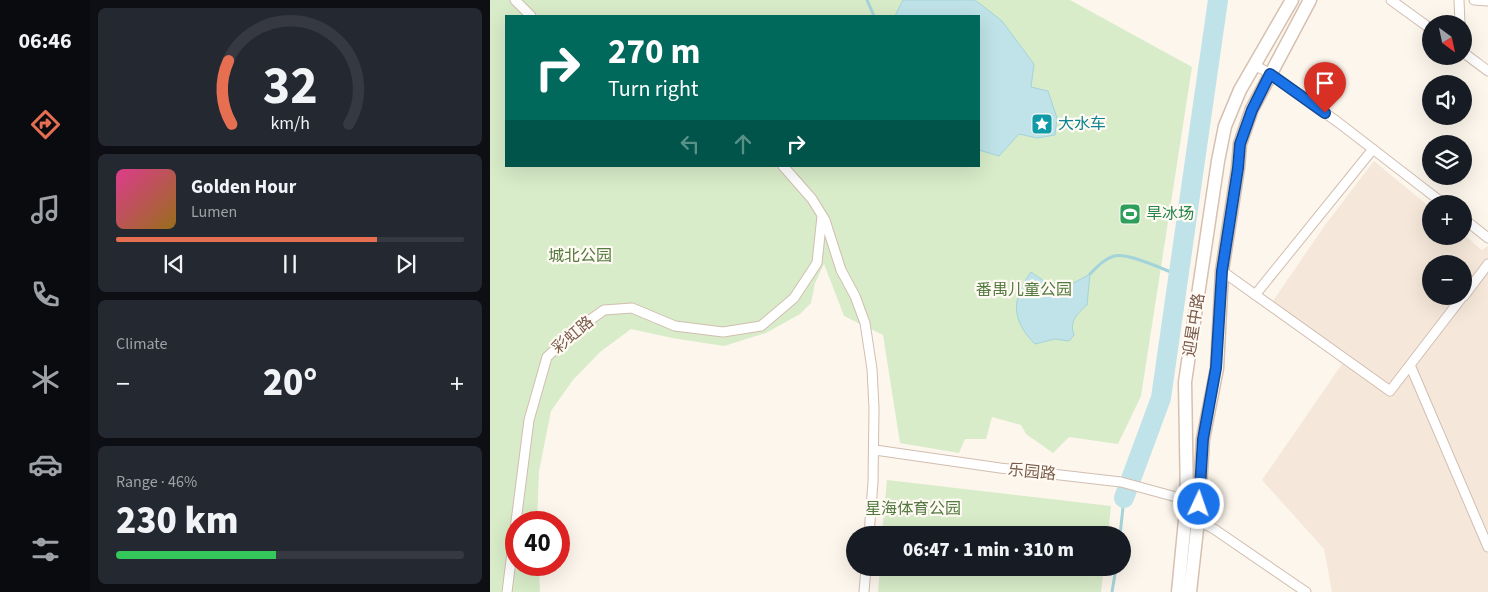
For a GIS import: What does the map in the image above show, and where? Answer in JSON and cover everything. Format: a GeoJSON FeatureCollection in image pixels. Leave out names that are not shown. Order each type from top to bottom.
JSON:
{"type":"FeatureCollection","features":[{"type":"Feature","properties":{"kind":"street"},"geometry":{"type":"LineString","coordinates":[[515,0],[530,15]]}},
{"type":"Feature","properties":{"kind":"street","name":"迎星中路"},"geometry":{"type":"LineString","coordinates":[[1178,592],[1187,500],[1185,382],[1218,161],[1225,126],[1240,90],[1292,0]]}},
{"type":"Feature","properties":{"kind":"street","name":"迎星中路"},"geometry":{"type":"LineString","coordinates":[[1254,65],[1303,0]]}},
{"type":"Feature","properties":{"kind":"street","name":"迎星中路"},"geometry":{"type":"LineString","coordinates":[[1190,592],[1198,520],[1203,439],[1216,368],[1222,271],[1240,144],[1252,110],[1310,0]]}},
{"type":"Feature","properties":{"kind":"street"},"geometry":{"type":"LineString","coordinates":[[1391,0],[1422,22]]}},
{"type":"Feature","properties":{"kind":"street"},"geometry":{"type":"LineString","coordinates":[[1459,0],[1460,15]]}},
{"type":"Feature","properties":{"kind":"street"},"geometry":{"type":"LineString","coordinates":[[1474,0],[1488,1]]}},
{"type":"Feature","properties":{"kind":"street"},"geometry":{"type":"LineString","coordinates":[[1472,59],[1488,71]]}},
{"type":"Feature","properties":{"kind":"street"},"geometry":{"type":"LineString","coordinates":[[1254,65],[1270,74],[1373,149],[1432,195]]}},
{"type":"Feature","properties":{"kind":"street"},"geometry":{"type":"LineString","coordinates":[[1255,295],[1373,149]]}},
{"type":"Feature","properties":{"kind":"street"},"geometry":{"type":"LineString","coordinates":[[784,167],[812,199],[822,216],[835,247],[841,270],[855,296],[867,331],[872,369],[875,450],[870,526]]}},
{"type":"Feature","properties":{"kind":"street","name":"彩虹路"},"geometry":{"type":"LineString","coordinates":[[506,592],[529,420],[547,357],[576,330],[604,310],[632,308],[675,326],[723,332],[761,326],[794,298],[817,263],[822,216]]}},
{"type":"Feature","properties":{"kind":"street"},"geometry":{"type":"LineString","coordinates":[[1472,225],[1488,238]]}},
{"type":"Feature","properties":{"kind":"street"},"geometry":{"type":"LineString","coordinates":[[1472,285],[1488,264]]}},
{"type":"Feature","properties":{"kind":"street"},"geometry":{"type":"LineString","coordinates":[[1222,271],[1390,391],[1457,305]]}},
{"type":"Feature","properties":{"kind":"street"},"geometry":{"type":"LineString","coordinates":[[1410,365],[1488,547]]}},
{"type":"Feature","properties":{"kind":"street","name":"乐园路"},"geometry":{"type":"LineString","coordinates":[[875,450],[1000,468],[1121,482],[1187,500]]}},
{"type":"Feature","properties":{"kind":"street"},"geometry":{"type":"LineString","coordinates":[[1186,517],[1198,520],[1306,592]]}},
{"type":"Feature","properties":{"kind":"street"},"geometry":{"type":"LineString","coordinates":[[864,592],[865,576]]}},
{"type":"Feature","properties":{"kind":"shaded area"},"geometry":{"type":"Polygon","coordinates":[[[1374,161],[1422,201],[1422,245],[1472,245],[1472,242],[1482,250],[1488,246],[1488,592],[1332,592],[1324,549],[1262,480],[1342,364],[1273,301],[1325,225],[1374,161]]]}},
{"type":"Feature","properties":{"kind":"green space","name":"番禺儿童公园"},"geometry":{"type":"Polygon","coordinates":[[[490,0],[1070,0],[1192,67],[1141,396],[1118,444],[1069,437],[1053,453],[1026,434],[1021,425],[992,417],[986,439],[965,439],[959,453],[900,443],[883,335],[844,316],[824,264],[815,283],[811,303],[800,314],[766,333],[724,346],[631,329],[600,352],[573,380],[551,411],[539,471],[537,511],[505,511],[505,576],[539,576],[540,592],[490,592],[490,0]]]}},
{"type":"Feature","properties":{"kind":"green space","name":"星海体育公园"},"geometry":{"type":"Polygon","coordinates":[[[887,480],[1111,506],[1109,526],[883,526],[887,480]]]}},
{"type":"Feature","properties":{"kind":"green space"},"geometry":{"type":"Polygon","coordinates":[[[879,576],[1103,576],[1101,592],[878,592],[879,576]]]}},
{"type":"Feature","properties":{"kind":"water"},"geometry":{"type":"Polygon","coordinates":[[[903,0],[975,0],[1002,21],[1034,64],[1031,87],[1048,91],[1057,118],[1055,135],[1037,138],[1019,134],[999,156],[980,150],[980,15],[896,15],[903,0]]]}},
{"type":"Feature","properties":{"kind":"water"},"geometry":{"type":"Polygon","coordinates":[[[1031,272],[1044,281],[1066,287],[1090,274],[1087,305],[1073,322],[1074,335],[1069,341],[1055,339],[1035,344],[1021,326],[1016,309],[1017,300],[1024,282],[1031,272]]]}},
{"type":"Feature","properties":{"kind":"waterway"},"geometry":{"type":"LineString","coordinates":[[867,0],[874,15]]}},
{"type":"Feature","properties":{"kind":"waterway"},"geometry":{"type":"LineString","coordinates":[[1124,498],[1161,398],[1218,0]]}},
{"type":"Feature","properties":{"kind":"waterway"},"geometry":{"type":"LineString","coordinates":[[1090,274],[1107,259],[1120,255],[1137,259],[1178,275]]}},
{"type":"Feature","properties":{"kind":"waterway"},"geometry":{"type":"LineString","coordinates":[[1121,526],[1124,498]]}},
{"type":"Feature","properties":{"kind":"waterway"},"geometry":{"type":"LineString","coordinates":[[1112,592],[1115,576]]}},
{"type":"Feature","properties":{"kind":"place","name":"大水车"},"geometry":{"type":"Point","coordinates":[1042,124]}},
{"type":"Feature","properties":{"kind":"place","name":"旱冰场"},"geometry":{"type":"Point","coordinates":[1130,214]}},
{"type":"Feature","properties":{"kind":"route"},"geometry":{"type":"LineString","coordinates":[[1199,504],[1203,439],[1216,368],[1222,271],[1240,144],[1252,110],[1270,74],[1325,113]]}},
{"type":"Feature","properties":{"kind":"park label","name":"城北公园"},"geometry":{"type":"Point","coordinates":[580,256]}}]}
